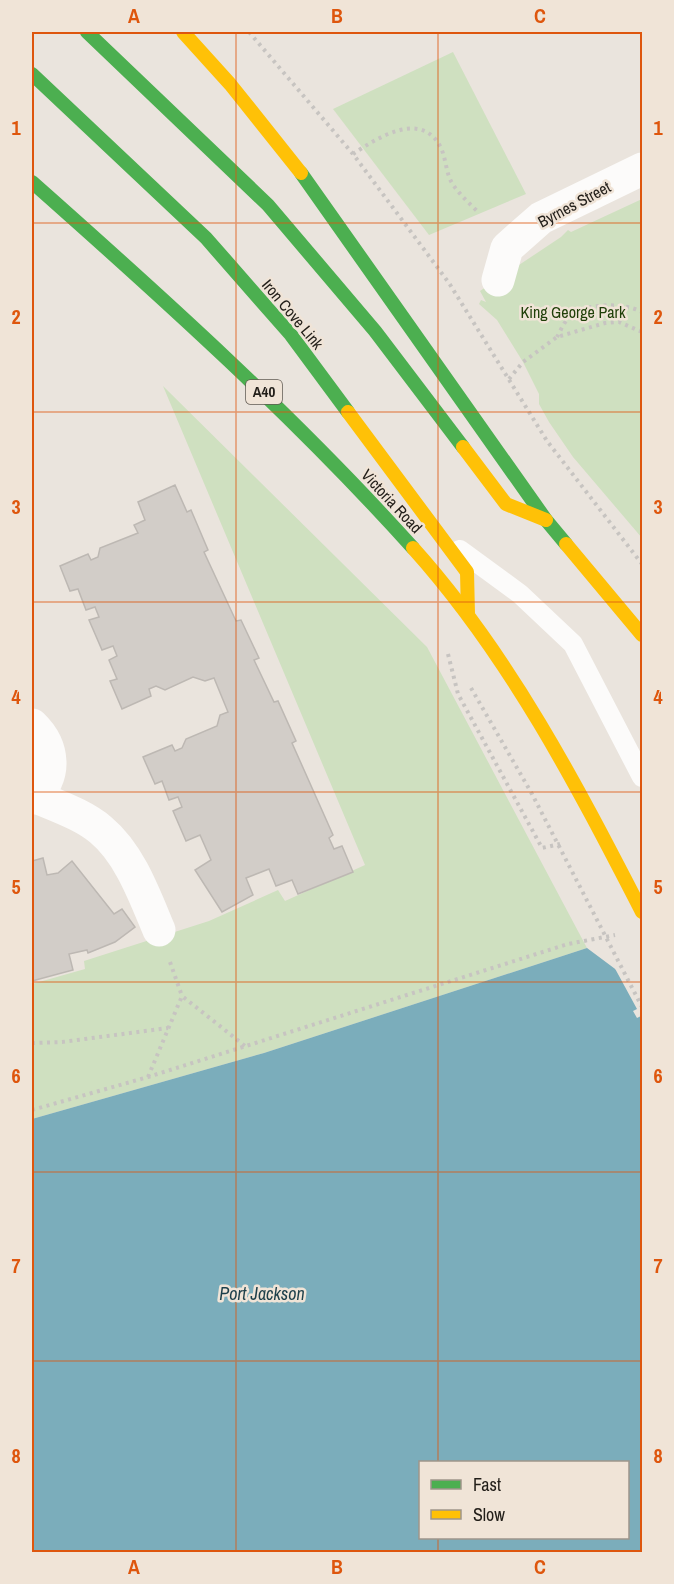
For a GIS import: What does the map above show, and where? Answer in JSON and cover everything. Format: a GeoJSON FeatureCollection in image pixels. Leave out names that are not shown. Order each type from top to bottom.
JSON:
{"type":"FeatureCollection","features":[{"type":"Feature","properties":{"kind":"highway"},"geometry":{"type":"LineString","coordinates":[[87,32],[268,205],[375,331],[506,504],[546,520]]}},
{"type":"Feature","properties":{"kind":"highway"},"geometry":{"type":"LineString","coordinates":[[183,32],[230,84],[296,166],[546,520],[642,635]]}},
{"type":"Feature","properties":{"kind":"highway","name":"Iron Cove Link"},"geometry":{"type":"LineString","coordinates":[[32,74],[222,256],[291,335],[467,572],[471,619]]}},
{"type":"Feature","properties":{"kind":"highway","name":"Victoria Road"},"geometry":{"type":"LineString","coordinates":[[32,182],[271,398],[417,552],[471,619],[531,705],[582,794],[642,912]]}},
{"type":"Feature","properties":{"kind":"street","name":"Byrnes Street"},"geometry":{"type":"LineString","coordinates":[[498,280],[507,248],[541,218],[642,169]]}},
{"type":"Feature","properties":{"kind":"street"},"geometry":{"type":"LineString","coordinates":[[32,725],[48,746],[51,760],[46,780],[33,797],[74,814],[101,830],[122,854],[159,930]]}},
{"type":"Feature","properties":{"kind":"lane"},"geometry":{"type":"LineString","coordinates":[[443,538],[520,594],[573,644],[642,777]]}},
{"type":"Feature","properties":{"kind":"path"},"geometry":{"type":"LineString","coordinates":[[249,32],[353,154],[449,284],[547,441],[642,564]]}},
{"type":"Feature","properties":{"kind":"path"},"geometry":{"type":"LineString","coordinates":[[353,154],[382,135],[404,128],[429,134],[440,147],[450,181],[477,211]]}},
{"type":"Feature","properties":{"kind":"path"},"geometry":{"type":"LineString","coordinates":[[557,337],[567,319],[598,306],[620,306],[642,312]]}},
{"type":"Feature","properties":{"kind":"path"},"geometry":{"type":"LineString","coordinates":[[509,379],[523,362],[557,337],[605,323],[619,322],[642,332]]}},
{"type":"Feature","properties":{"kind":"path"},"geometry":{"type":"LineString","coordinates":[[458,664],[446,644],[458,694],[488,750]]}},
{"type":"Feature","properties":{"kind":"path"},"geometry":{"type":"LineString","coordinates":[[469,684],[532,794],[642,1007]]}},
{"type":"Feature","properties":{"kind":"path"},"geometry":{"type":"LineString","coordinates":[[32,1110],[148,1077],[568,944],[621,934]]}},
{"type":"Feature","properties":{"kind":"path"},"geometry":{"type":"LineString","coordinates":[[148,1077],[182,996],[245,1046]]}},
{"type":"Feature","properties":{"kind":"path"},"geometry":{"type":"LineString","coordinates":[[32,1043],[62,1042],[168,1028]]}},
{"type":"Feature","properties":{"kind":"green space"},"geometry":{"type":"Polygon","coordinates":[[[453,52],[526,194],[429,235],[333,109],[453,52]]]}},
{"type":"Feature","properties":{"kind":"green space","name":"King George Park"},"geometry":{"type":"Polygon","coordinates":[[[642,199],[642,538],[573,457],[539,404],[539,394],[523,362],[497,320],[479,304],[481,300],[486,302],[480,291],[568,230],[571,232],[642,199]]]}},
{"type":"Feature","properties":{"kind":"green space"},"geometry":{"type":"Polygon","coordinates":[[[163,386],[427,647],[587,948],[264,1053],[32,1119],[32,984],[85,969],[84,961],[209,921],[278,890],[285,901],[365,865],[163,386]]]}},
{"type":"Feature","properties":{"kind":"water","name":"Port Jackson"},"geometry":{"type":"Polygon","coordinates":[[[587,948],[642,989],[642,1552],[32,1552],[32,1119],[264,1053],[587,948]]]}},
{"type":"Feature","properties":{"kind":"pier"},"geometry":{"type":"Polygon","coordinates":[[[612,963],[642,986],[642,1019],[641,1016],[637,1018],[633,1011],[637,1009],[612,963]]]}},
{"type":"Feature","properties":{"kind":"building"},"geometry":{"type":"Polygon","coordinates":[[[175,485],[187,512],[191,510],[208,550],[204,552],[236,621],[241,620],[259,658],[254,660],[274,702],[278,701],[296,741],[292,743],[333,835],[329,838],[334,849],[342,846],[353,872],[298,894],[292,880],[276,886],[269,869],[246,878],[253,895],[222,912],[195,870],[211,860],[200,835],[186,841],[173,811],[182,807],[178,797],[169,800],[162,781],[155,784],[143,757],[172,745],[175,751],[182,748],[186,739],[217,726],[220,715],[228,712],[214,678],[205,681],[193,677],[165,690],[156,686],[149,689],[151,696],[122,709],[110,681],[117,679],[109,660],[117,656],[113,646],[102,650],[89,620],[99,617],[95,607],[86,610],[78,589],[70,591],[60,566],[88,554],[91,560],[98,557],[100,548],[138,533],[134,525],[145,520],[138,502],[175,485]]]}},
{"type":"Feature","properties":{"kind":"building"},"geometry":{"type":"Polygon","coordinates":[[[43,858],[47,875],[58,873],[72,861],[114,914],[122,909],[135,927],[115,942],[88,953],[87,950],[69,954],[73,970],[32,981],[32,861],[43,858]]]}},
{"type":"Feature","properties":{"kind":"traffic: fast"},"geometry":{"type":"LineString","coordinates":[[87,32],[268,205],[375,331],[463,447]]}},
{"type":"Feature","properties":{"kind":"traffic: fast"},"geometry":{"type":"LineString","coordinates":[[32,74],[206,238],[291,335],[348,412]]}},
{"type":"Feature","properties":{"kind":"traffic: fast"},"geometry":{"type":"LineString","coordinates":[[301,173],[546,520],[566,544]]}},
{"type":"Feature","properties":{"kind":"traffic: fast"},"geometry":{"type":"LineString","coordinates":[[32,182],[131,270],[275,405],[413,548]]}},
{"type":"Feature","properties":{"kind":"traffic: slow"},"geometry":{"type":"LineString","coordinates":[[183,32],[230,84],[301,173]]}},
{"type":"Feature","properties":{"kind":"traffic: slow"},"geometry":{"type":"LineString","coordinates":[[348,412],[467,572],[468,614]]}},
{"type":"Feature","properties":{"kind":"traffic: slow"},"geometry":{"type":"LineString","coordinates":[[463,447],[506,504],[546,520]]}},
{"type":"Feature","properties":{"kind":"traffic: slow"},"geometry":{"type":"LineString","coordinates":[[566,544],[642,635]]}},
{"type":"Feature","properties":{"kind":"traffic: slow"},"geometry":{"type":"LineString","coordinates":[[413,548],[448,589],[511,677],[566,769],[642,912]]}}]}
